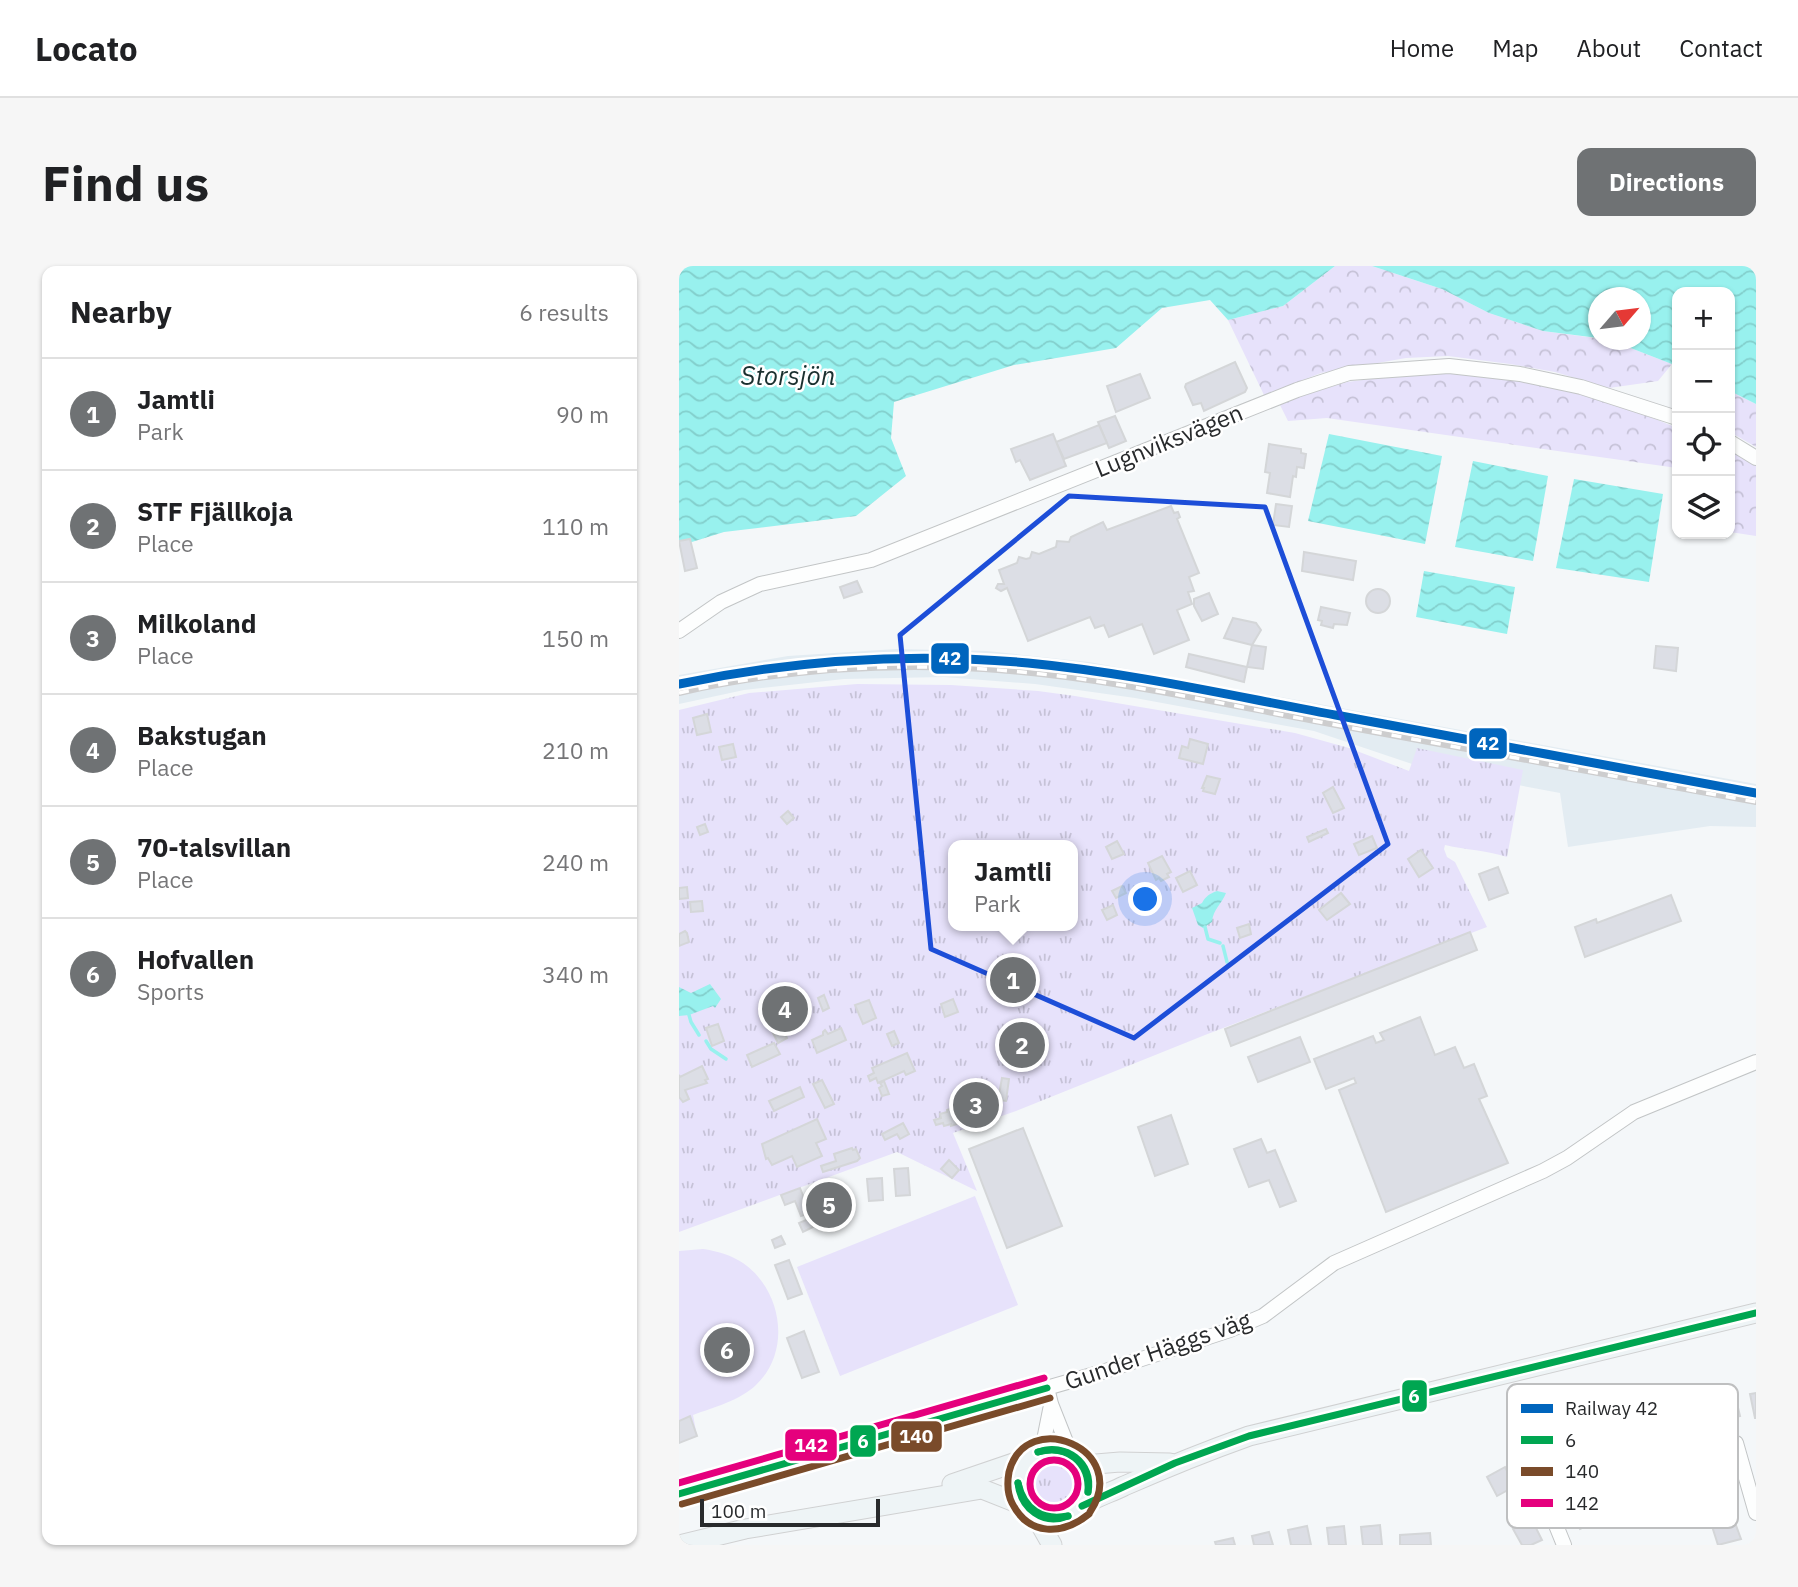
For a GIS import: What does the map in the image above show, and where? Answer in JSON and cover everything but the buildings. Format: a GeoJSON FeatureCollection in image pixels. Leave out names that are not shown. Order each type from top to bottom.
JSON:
{"type":"FeatureCollection","features":[{"type":"Feature","properties":{"kind":"main road"},"geometry":{"type":"LineString","coordinates":[[679,1545],[745,1529],[982,1489],[1051,1520],[1175,1463],[1262,1432],[1756,1313]]}},
{"type":"Feature","properties":{"kind":"main road"},"geometry":{"type":"LineString","coordinates":[[902,1502],[1056,1448],[1077,1459],[1175,1463]]}},
{"type":"Feature","properties":{"kind":"main road"},"geometry":{"type":"LineString","coordinates":[[1036,1453],[1022,1467],[1018,1481],[1020,1495],[1052,1545]]}},
{"type":"Feature","properties":{"kind":"main road"},"geometry":{"type":"LineString","coordinates":[[1060,1545],[1090,1486],[1077,1459]]}},
{"type":"Feature","properties":{"kind":"street","name":"Lugnviksvägen"},"geometry":{"type":"LineString","coordinates":[[679,631],[721,602],[760,584],[871,560],[1297,390],[1349,373],[1450,366],[1520,374],[1581,387],[1672,416]]}},
{"type":"Feature","properties":{"kind":"street"},"geometry":{"type":"LineString","coordinates":[[1735,445],[1756,458]]}},
{"type":"Feature","properties":{"kind":"street","name":"Gunder Häggs väg"},"geometry":{"type":"LineString","coordinates":[[679,1494],[1047,1388],[1230,1330],[1263,1316],[1334,1263],[1543,1171],[1567,1158],[1634,1112],[1756,1062]]}},
{"type":"Feature","properties":{"kind":"street"},"geometry":{"type":"LineString","coordinates":[[1047,1388],[1051,1404],[1077,1459]]}},
{"type":"Feature","properties":{"kind":"street"},"geometry":{"type":"LineString","coordinates":[[1036,1453],[1051,1404]]}},
{"type":"Feature","properties":{"kind":"street"},"geometry":{"type":"LineString","coordinates":[[1738,1447],[1756,1514]]}},
{"type":"Feature","properties":{"kind":"street"},"geometry":{"type":"LineString","coordinates":[[1557,1528],[1564,1545]]}},
{"type":"Feature","properties":{"kind":"highlighted area"},"geometry":{"type":"Polygon","coordinates":[[[1069,496],[1265,507],[1388,844],[1134,1038],[931,949],[900,635],[1069,496]]]}},
{"type":"Feature","properties":{"kind":"shaded area"},"geometry":{"type":"Polygon","coordinates":[[[896,649],[987,651],[1089,662],[1756,784],[1756,827],[1710,826],[1568,847],[1560,793],[1418,766],[1314,731],[1135,698],[1035,684],[944,677],[844,679],[744,690],[679,704],[679,675],[788,656],[896,649]]]}},
{"type":"Feature","properties":{"kind":"green space"},"geometry":{"type":"Polygon","coordinates":[[[1335,266],[1372,266],[1442,289],[1489,313],[1543,331],[1588,337],[1588,350],[1636,350],[1672,364],[1658,381],[1609,388],[1555,372],[1510,364],[1448,356],[1406,358],[1321,373],[1264,395],[1228,320],[1283,306],[1335,266]]]}},
{"type":"Feature","properties":{"kind":"green space"},"geometry":{"type":"Polygon","coordinates":[[[1419,373],[1476,373],[1558,388],[1672,426],[1672,467],[1327,418],[1288,421],[1279,403],[1347,382],[1419,373]]]}},
{"type":"Feature","properties":{"kind":"green space"},"geometry":{"type":"Polygon","coordinates":[[[1735,394],[1756,404],[1756,447],[1735,435],[1735,394]]]}},
{"type":"Feature","properties":{"kind":"green space"},"geometry":{"type":"Polygon","coordinates":[[[1735,453],[1756,465],[1756,536],[1735,533],[1735,453]]]}},
{"type":"Feature","properties":{"kind":"green space"},"geometry":{"type":"Polygon","coordinates":[[[857,684],[951,685],[1038,691],[1295,733],[1349,748],[1409,771],[1417,748],[1523,770],[1507,857],[1445,845],[1444,849],[1447,857],[1455,862],[1487,927],[1016,1111],[953,1133],[977,1191],[897,1152],[679,1232],[679,710],[749,693],[857,684]]]}},
{"type":"Feature","properties":{"kind":"green space"},"geometry":{"type":"Polygon","coordinates":[[[975,1196],[1018,1305],[840,1376],[797,1267],[975,1196]]]}},
{"type":"Feature","properties":{"kind":"green space"},"geometry":{"type":"Polygon","coordinates":[[[703,1249],[734,1258],[756,1275],[767,1289],[774,1305],[778,1321],[778,1339],[775,1355],[756,1385],[734,1399],[693,1415],[697,1436],[679,1443],[679,1251],[703,1249]]]}},
{"type":"Feature","properties":{"kind":"green space"},"geometry":{"type":"Polygon","coordinates":[[[1052,1464],[1067,1470],[1073,1485],[1067,1500],[1052,1506],[1037,1500],[1031,1485],[1037,1470],[1052,1464]]]}},
{"type":"Feature","properties":{"kind":"water","name":"Storsjön"},"geometry":{"type":"Polygon","coordinates":[[[679,266],[1335,266],[1283,306],[1228,320],[1210,300],[1162,308],[1116,348],[1014,365],[894,402],[891,438],[906,476],[856,516],[724,532],[679,546],[679,266]]]}},
{"type":"Feature","properties":{"kind":"water"},"geometry":{"type":"Polygon","coordinates":[[[1372,266],[1756,266],[1756,404],[1735,394],[1735,287],[1672,287],[1672,364],[1636,350],[1651,350],[1651,287],[1588,287],[1588,337],[1543,331],[1489,313],[1442,289],[1372,266]]]}},
{"type":"Feature","properties":{"kind":"water"},"geometry":{"type":"Polygon","coordinates":[[[1329,434],[1442,456],[1425,544],[1308,521],[1329,434]]]}},
{"type":"Feature","properties":{"kind":"water"},"geometry":{"type":"Polygon","coordinates":[[[1473,461],[1548,476],[1533,561],[1455,547],[1473,461]]]}},
{"type":"Feature","properties":{"kind":"water"},"geometry":{"type":"Polygon","coordinates":[[[1574,479],[1663,494],[1649,582],[1556,568],[1574,479]]]}},
{"type":"Feature","properties":{"kind":"water"},"geometry":{"type":"Polygon","coordinates":[[[1424,571],[1515,587],[1507,634],[1416,617],[1424,571]]]}},
{"type":"Feature","properties":{"kind":"water"},"geometry":{"type":"Polygon","coordinates":[[[1217,891],[1226,893],[1212,922],[1203,928],[1198,925],[1192,908],[1217,891]]]}},
{"type":"Feature","properties":{"kind":"water"},"geometry":{"type":"Polygon","coordinates":[[[710,984],[721,999],[715,1008],[713,1006],[679,1016],[679,987],[691,993],[710,984]]]}},
{"type":"Feature","properties":{"kind":"waterway"},"geometry":{"type":"LineString","coordinates":[[1205,927],[1208,939],[1220,943]]}},
{"type":"Feature","properties":{"kind":"waterway"},"geometry":{"type":"LineString","coordinates":[[1223,946],[1227,962]]}},
{"type":"Feature","properties":{"kind":"waterway"},"geometry":{"type":"LineString","coordinates":[[689,1015],[699,1035]]}},
{"type":"Feature","properties":{"kind":"waterway"},"geometry":{"type":"LineString","coordinates":[[706,1041],[711,1049],[726,1059]]}},
{"type":"Feature","properties":{"kind":"railway"},"geometry":{"type":"LineString","coordinates":[[679,693],[755,679],[831,670],[946,667],[1027,672],[1155,691],[1756,802]]}},
{"type":"Feature","properties":{"kind":"rail line","name":"42"},"geometry":{"type":"LineString","coordinates":[[679,684],[766,669],[853,660],[940,658],[1028,663],[1185,686],[1756,793]]}},
{"type":"Feature","properties":{"kind":"transit line","name":"6"},"geometry":{"type":"LineString","coordinates":[[1082,1506],[1175,1463],[1249,1436],[1756,1313]]}},
{"type":"Feature","properties":{"kind":"transit line","name":"142"},"geometry":{"type":"LineString","coordinates":[[679,1483],[1044,1378]]}},
{"type":"Feature","properties":{"kind":"transit line","name":"6"},"geometry":{"type":"LineString","coordinates":[[679,1494],[1047,1388]]}},
{"type":"Feature","properties":{"kind":"transit line","name":"140"},"geometry":{"type":"LineString","coordinates":[[682,1504],[1050,1398]]}},
{"type":"Feature","properties":{"kind":"transit line","name":"140"},"geometry":{"type":"LineString","coordinates":[[1089,1514],[1058,1529],[1037,1527],[1028,1522],[1019,1514],[1008,1492],[1009,1472],[1019,1452],[1035,1442],[1053,1439],[1072,1444],[1087,1454],[1097,1470],[1099,1489],[1090,1512]]}},
{"type":"Feature","properties":{"kind":"transit line","name":"6"},"geometry":{"type":"LineString","coordinates":[[1038,1452],[1058,1450],[1075,1457],[1087,1472],[1088,1492]]}},
{"type":"Feature","properties":{"kind":"transit line","name":"6"},"geometry":{"type":"LineString","coordinates":[[1038,1452],[1058,1451],[1075,1458],[1085,1472],[1088,1492]]}},
{"type":"Feature","properties":{"kind":"transit line","name":"142"},"geometry":{"type":"LineString","coordinates":[[1054,1460],[1071,1467],[1078,1484],[1071,1501],[1054,1508],[1037,1501],[1030,1484],[1037,1467],[1054,1460]]}},
{"type":"Feature","properties":{"kind":"transit line","name":"6"},"geometry":{"type":"LineString","coordinates":[[1018,1483],[1025,1500],[1035,1511],[1050,1517],[1068,1516]]}},
{"type":"Feature","properties":{"kind":"transit line","name":"6"},"geometry":{"type":"LineString","coordinates":[[1018,1483],[1024,1501],[1035,1513],[1050,1519],[1068,1516]]}},
{"type":"Feature","properties":{"kind":"place","name":"Jamtli"},"geometry":{"type":"Point","coordinates":[1013,980]}},
{"type":"Feature","properties":{"kind":"place","name":"Bakstugan"},"geometry":{"type":"Point","coordinates":[785,1009]}},
{"type":"Feature","properties":{"kind":"place","name":"STF Fjällkoja"},"geometry":{"type":"Point","coordinates":[1022,1045]}},
{"type":"Feature","properties":{"kind":"place","name":"Milkoland"},"geometry":{"type":"Point","coordinates":[976,1105]}},
{"type":"Feature","properties":{"kind":"place","name":"70-talsvillan"},"geometry":{"type":"Point","coordinates":[829,1205]}},
{"type":"Feature","properties":{"kind":"place","name":"Hofvallen"},"geometry":{"type":"Point","coordinates":[727,1350]}}]}
